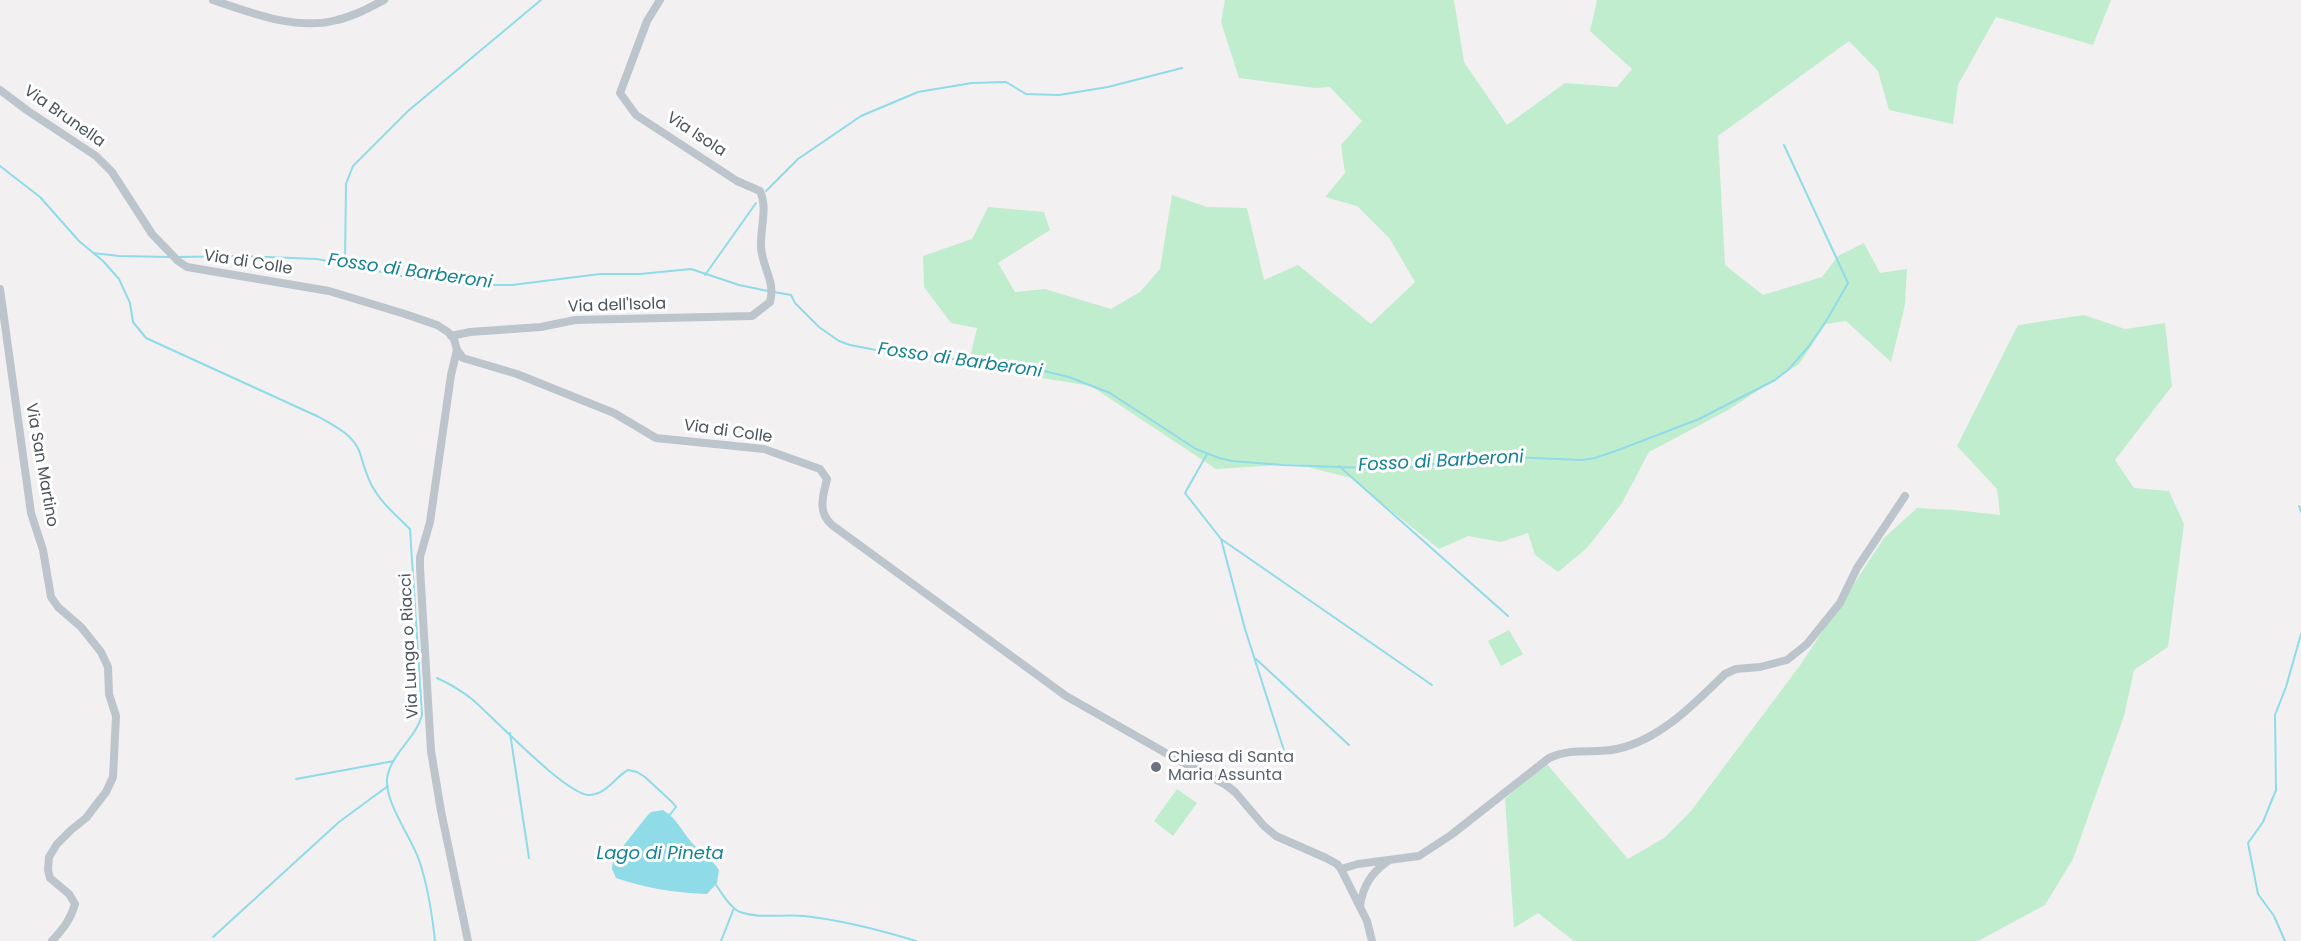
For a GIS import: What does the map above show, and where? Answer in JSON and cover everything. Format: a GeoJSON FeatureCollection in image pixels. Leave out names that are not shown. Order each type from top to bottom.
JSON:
{"type":"FeatureCollection","features":[{"type":"Feature","properties":{"kind":"street"},"geometry":{"type":"LineString","coordinates":[[213,0],[283,21],[310,23],[334,21],[353,15],[384,0]]}},
{"type":"Feature","properties":{"kind":"street","name":"Via Isola"},"geometry":{"type":"LineString","coordinates":[[660,0],[647,21],[620,93],[636,115],[737,181],[760,191],[764,200],[761,249],[772,293]]}},
{"type":"Feature","properties":{"kind":"street","name":"Via Brunella"},"geometry":{"type":"LineString","coordinates":[[0,90],[96,156],[112,172],[152,234],[174,257]]}},
{"type":"Feature","properties":{"kind":"street","name":"Via di Colle"},"geometry":{"type":"LineString","coordinates":[[174,257],[193,269],[335,293],[437,325],[452,336]]}},
{"type":"Feature","properties":{"kind":"street","name":"Via San Martino"},"geometry":{"type":"LineString","coordinates":[[0,289],[2,321],[31,513],[43,550],[51,597],[101,651],[108,667],[109,694],[116,716],[113,777],[106,792],[86,818],[57,844],[49,857],[50,878],[69,894],[75,904],[65,927],[52,941]]}},
{"type":"Feature","properties":{"kind":"street","name":"Via dell'Isola"},"geometry":{"type":"LineString","coordinates":[[452,336],[470,332],[541,327],[575,320],[752,316],[767,305],[772,293]]}},
{"type":"Feature","properties":{"kind":"street"},"geometry":{"type":"LineString","coordinates":[[452,336],[457,350]]}},
{"type":"Feature","properties":{"kind":"street","name":"Via di Colle"},"geometry":{"type":"LineString","coordinates":[[457,350],[467,360],[518,374],[614,413],[656,438],[764,449],[820,469],[827,479],[822,510],[825,518],[832,525],[1066,696],[1226,785],[1276,836],[1326,858],[1341,869]]}},
{"type":"Feature","properties":{"kind":"street","name":"Via Lunga o Riacci"},"geometry":{"type":"LineString","coordinates":[[457,350],[450,375],[430,522],[420,557],[420,568],[431,751],[468,941]]}},
{"type":"Feature","properties":{"kind":"street"},"geometry":{"type":"LineString","coordinates":[[1372,941],[1367,921],[1341,869],[1358,864],[1419,856],[1451,835],[1549,758],[1562,752],[1601,752],[1620,749],[1665,728],[1725,674],[1736,669],[1760,667],[1787,660],[1807,644],[1840,603],[1857,568],[1905,496]]}},
{"type":"Feature","properties":{"kind":"street"},"geometry":{"type":"LineString","coordinates":[[1360,907],[1362,892],[1369,878],[1389,860]]}},
{"type":"Feature","properties":{"kind":"green space"},"geometry":{"type":"Polygon","coordinates":[[[1225,0],[1454,0],[1464,62],[1507,125],[1565,83],[1617,87],[1632,69],[1590,31],[1597,0],[2111,0],[2093,45],[1996,17],[1958,85],[1953,124],[1889,110],[1878,71],[1849,41],[1718,136],[1725,265],[1763,295],[1822,277],[1838,256],[1864,243],[1880,273],[1907,269],[1905,305],[1891,362],[1846,321],[1826,324],[1799,364],[1728,410],[1649,452],[1622,503],[1587,548],[1558,572],[1535,555],[1528,533],[1501,542],[1468,536],[1439,549],[1351,478],[1296,464],[1216,469],[1091,386],[968,366],[977,328],[951,323],[924,287],[923,256],[972,239],[988,207],[1044,212],[1050,230],[998,263],[1015,292],[1045,289],[1111,309],[1140,292],[1160,269],[1172,195],[1207,207],[1247,208],[1264,280],[1298,265],[1371,324],[1415,282],[1390,239],[1357,206],[1325,197],[1345,173],[1341,145],[1362,121],[1330,87],[1315,88],[1239,78],[1221,22],[1225,0]]]}},
{"type":"Feature","properties":{"kind":"green space"},"geometry":{"type":"Polygon","coordinates":[[[2084,315],[2125,329],[2165,323],[2172,386],[2115,460],[2134,488],[2169,491],[2184,524],[2168,647],[2134,670],[2124,716],[2073,859],[2045,905],[1978,941],[1574,941],[1538,913],[1514,928],[1505,799],[1546,763],[1628,859],[1664,838],[1691,811],[1801,664],[1884,538],[1917,508],[2000,515],[1997,489],[1957,446],[2018,325],[2084,315]]]}},
{"type":"Feature","properties":{"kind":"green space"},"geometry":{"type":"Polygon","coordinates":[[[1509,630],[1523,654],[1501,666],[1488,641],[1509,630]]]}},
{"type":"Feature","properties":{"kind":"green space"},"geometry":{"type":"Polygon","coordinates":[[[1177,789],[1197,803],[1173,836],[1154,821],[1177,789]]]}},
{"type":"Feature","properties":{"kind":"water","name":"Lago di Pineta"},"geometry":{"type":"Polygon","coordinates":[[[663,810],[673,818],[698,849],[719,870],[717,883],[707,894],[638,885],[616,878],[612,869],[613,859],[651,812],[663,810]]]}},
{"type":"Feature","properties":{"kind":"waterway"},"geometry":{"type":"LineString","coordinates":[[345,263],[346,184],[353,166],[408,111],[541,0]]}},
{"type":"Feature","properties":{"kind":"waterway"},"geometry":{"type":"LineString","coordinates":[[766,191],[798,159],[861,116],[918,92],[972,83],[1006,82],[1026,94],[1059,95],[1108,87],[1182,68]]}},
{"type":"Feature","properties":{"kind":"waterway","name":"Fosso di Barberoni"},"geometry":{"type":"LineString","coordinates":[[774,292],[791,295],[795,303],[819,327],[839,341],[886,352],[1027,367],[1069,377],[1110,393],[1196,449],[1232,461],[1368,468],[1413,467],[1460,460],[1511,457],[1582,460],[1621,449],[1699,419],[1775,380],[1789,369],[1809,346],[1828,318],[1848,283],[1784,145]]}},
{"type":"Feature","properties":{"kind":"waterway"},"geometry":{"type":"LineString","coordinates":[[0,166],[40,197],[79,241],[103,261],[119,279],[130,303],[133,322],[146,338],[319,417],[343,432],[357,447],[379,497],[410,529],[422,715],[419,724],[389,770],[387,788],[394,809],[422,870],[435,941]]}},
{"type":"Feature","properties":{"kind":"waterway"},"geometry":{"type":"LineString","coordinates":[[705,275],[756,203]]}},
{"type":"Feature","properties":{"kind":"waterway","name":"Fosso di Barberoni"},"geometry":{"type":"LineString","coordinates":[[93,253],[169,257]]}},
{"type":"Feature","properties":{"kind":"waterway","name":"Fosso di Barberoni"},"geometry":{"type":"LineString","coordinates":[[178,257],[242,256],[317,259],[422,280],[472,285],[512,285],[600,274],[640,274],[691,269],[739,285],[768,291]]}},
{"type":"Feature","properties":{"kind":"waterway"},"geometry":{"type":"LineString","coordinates":[[1207,454],[1185,493],[1221,539],[1432,685]]}},
{"type":"Feature","properties":{"kind":"waterway"},"geometry":{"type":"LineString","coordinates":[[1339,466],[1508,616]]}},
{"type":"Feature","properties":{"kind":"waterway"},"geometry":{"type":"LineString","coordinates":[[2299,506],[2301,512]]}},
{"type":"Feature","properties":{"kind":"waterway"},"geometry":{"type":"LineString","coordinates":[[1221,539],[1245,629],[1288,763]]}},
{"type":"Feature","properties":{"kind":"waterway"},"geometry":{"type":"LineString","coordinates":[[2285,941],[2274,916],[2258,894],[2248,843],[2263,822],[2276,790],[2275,715],[2286,687],[2301,634]]}},
{"type":"Feature","properties":{"kind":"waterway"},"geometry":{"type":"LineString","coordinates":[[1256,659],[1349,745]]}},
{"type":"Feature","properties":{"kind":"waterway"},"geometry":{"type":"LineString","coordinates":[[437,678],[473,700],[565,784],[590,795],[601,792],[628,770],[637,772],[676,807],[669,816]]}},
{"type":"Feature","properties":{"kind":"waterway"},"geometry":{"type":"LineString","coordinates":[[510,733],[529,858]]}},
{"type":"Feature","properties":{"kind":"waterway"},"geometry":{"type":"LineString","coordinates":[[296,779],[394,761]]}},
{"type":"Feature","properties":{"kind":"waterway"},"geometry":{"type":"LineString","coordinates":[[213,937],[339,822],[388,786]]}},
{"type":"Feature","properties":{"kind":"waterway"},"geometry":{"type":"LineString","coordinates":[[716,885],[730,904],[740,912],[832,920],[916,941]]}},
{"type":"Feature","properties":{"kind":"waterway"},"geometry":{"type":"LineString","coordinates":[[721,941],[734,908]]}},
{"type":"Feature","properties":{"kind":"place","name":"Chiesa di Santa Maria Assunta"},"geometry":{"type":"Point","coordinates":[1156,767]}}]}
